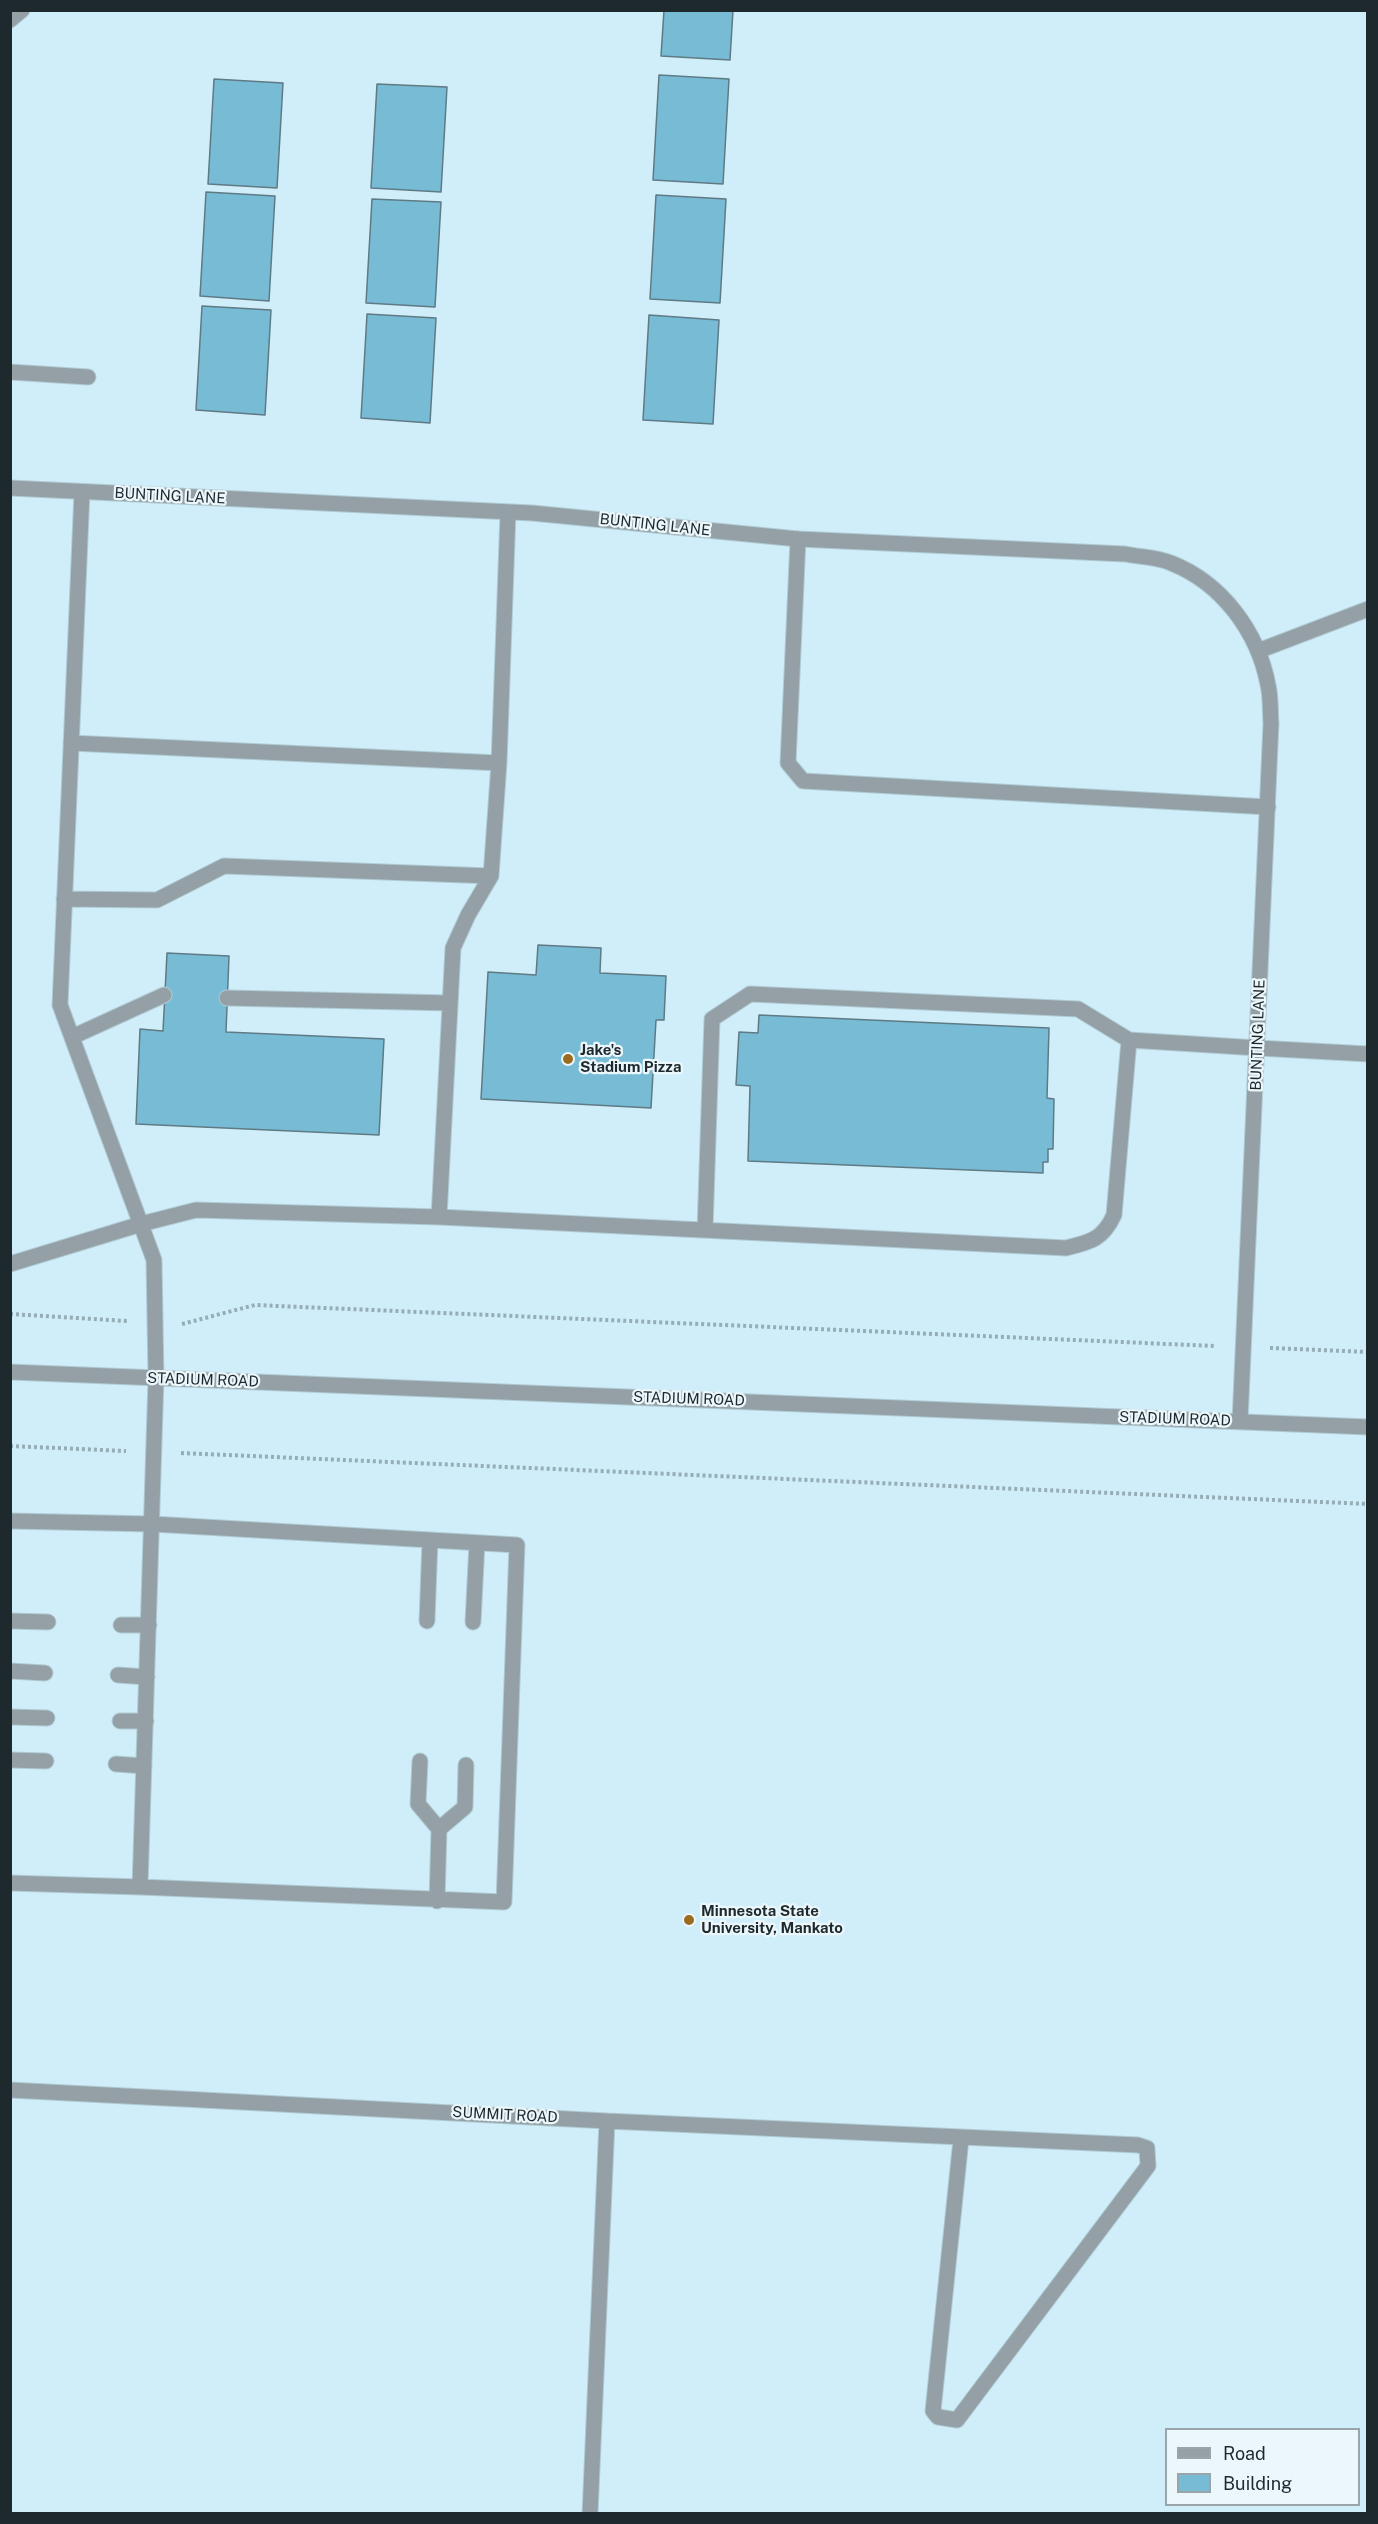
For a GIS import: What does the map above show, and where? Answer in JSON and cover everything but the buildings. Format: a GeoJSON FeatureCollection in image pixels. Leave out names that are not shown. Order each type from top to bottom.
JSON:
{"type":"FeatureCollection","features":[{"type":"Feature","properties":{"kind":"street"},"geometry":{"type":"LineString","coordinates":[[10,20],[22,10]]}},
{"type":"Feature","properties":{"kind":"street"},"geometry":{"type":"LineString","coordinates":[[10,372],[88,377]]}},
{"type":"Feature","properties":{"kind":"street","name":"BUNTING LANE"},"geometry":{"type":"LineString","coordinates":[[10,489],[507,513],[798,539],[1125,554],[1170,562],[1207,583],[1239,614],[1258,651],[1269,686],[1271,723],[1240,1421]]}},
{"type":"Feature","properties":{"kind":"street"},"geometry":{"type":"LineString","coordinates":[[82,492],[60,1005],[154,1260],[156,1378],[140,1887]]}},
{"type":"Feature","properties":{"kind":"street"},"geometry":{"type":"LineString","coordinates":[[440,1216],[453,948],[468,915],[491,876],[499,763],[507,513]]}},
{"type":"Feature","properties":{"kind":"street"},"geometry":{"type":"LineString","coordinates":[[798,539],[788,763],[803,782],[1268,807]]}},
{"type":"Feature","properties":{"kind":"street"},"geometry":{"type":"LineString","coordinates":[[1258,651],[1368,609]]}},
{"type":"Feature","properties":{"kind":"street"},"geometry":{"type":"LineString","coordinates":[[72,743],[499,763]]}},
{"type":"Feature","properties":{"kind":"street"},"geometry":{"type":"LineString","coordinates":[[64,899],[157,900],[224,866],[491,876]]}},
{"type":"Feature","properties":{"kind":"street"},"geometry":{"type":"LineString","coordinates":[[705,1230],[712,1019],[750,994],[1078,1009],[1129,1040],[1368,1054]]}},
{"type":"Feature","properties":{"kind":"street"},"geometry":{"type":"LineString","coordinates":[[72,1037],[164,995]]}},
{"type":"Feature","properties":{"kind":"street"},"geometry":{"type":"LineString","coordinates":[[227,998],[450,1003]]}},
{"type":"Feature","properties":{"kind":"street"},"geometry":{"type":"LineString","coordinates":[[10,1264],[141,1224],[196,1210],[440,1216],[1066,1248],[1086,1243],[1107,1231],[1114,1215],[1129,1040]]}},
{"type":"Feature","properties":{"kind":"street","name":"STADIUM ROAD"},"geometry":{"type":"LineString","coordinates":[[10,1372],[1368,1427]]}},
{"type":"Feature","properties":{"kind":"street"},"geometry":{"type":"LineString","coordinates":[[10,1521],[152,1524],[517,1545],[504,1902],[10,1883]]}},
{"type":"Feature","properties":{"kind":"street"},"geometry":{"type":"LineString","coordinates":[[427,1621],[430,1540]]}},
{"type":"Feature","properties":{"kind":"street"},"geometry":{"type":"LineString","coordinates":[[473,1622],[477,1542]]}},
{"type":"Feature","properties":{"kind":"street"},"geometry":{"type":"LineString","coordinates":[[10,1621],[48,1622]]}},
{"type":"Feature","properties":{"kind":"street"},"geometry":{"type":"LineString","coordinates":[[121,1624],[149,1625]]}},
{"type":"Feature","properties":{"kind":"street"},"geometry":{"type":"LineString","coordinates":[[10,1671],[45,1673]]}},
{"type":"Feature","properties":{"kind":"street"},"geometry":{"type":"LineString","coordinates":[[118,1675],[147,1677]]}},
{"type":"Feature","properties":{"kind":"street"},"geometry":{"type":"LineString","coordinates":[[10,1717],[47,1718]]}},
{"type":"Feature","properties":{"kind":"street"},"geometry":{"type":"LineString","coordinates":[[120,1720],[146,1721]]}},
{"type":"Feature","properties":{"kind":"street"},"geometry":{"type":"LineString","coordinates":[[10,1760],[46,1761]]}},
{"type":"Feature","properties":{"kind":"street"},"geometry":{"type":"LineString","coordinates":[[420,1761],[418,1803],[439,1829],[437,1900]]}},
{"type":"Feature","properties":{"kind":"street"},"geometry":{"type":"LineString","coordinates":[[116,1764],[144,1766]]}},
{"type":"Feature","properties":{"kind":"street"},"geometry":{"type":"LineString","coordinates":[[439,1829],[465,1807],[466,1765]]}},
{"type":"Feature","properties":{"kind":"street","name":"SUMMIT ROAD"},"geometry":{"type":"LineString","coordinates":[[10,2090],[961,2139],[1138,2145],[1147,2148],[1150,2158],[1148,2166],[957,2421],[938,2417],[933,2410],[961,2139]]}},
{"type":"Feature","properties":{"kind":"street"},"geometry":{"type":"LineString","coordinates":[[590,2514],[607,2121]]}},
{"type":"Feature","properties":{"kind":"path"},"geometry":{"type":"LineString","coordinates":[[10,1314],[183,1324],[255,1305],[1368,1352]]}},
{"type":"Feature","properties":{"kind":"path"},"geometry":{"type":"LineString","coordinates":[[10,1446],[1368,1504]]}},
{"type":"Feature","properties":{"kind":"place","name":"Jake's Stadium Pizza"},"geometry":{"type":"Point","coordinates":[568,1059]}},
{"type":"Feature","properties":{"kind":"place","name":"Minnesota State University, Mankato"},"geometry":{"type":"Point","coordinates":[689,1920]}}]}
